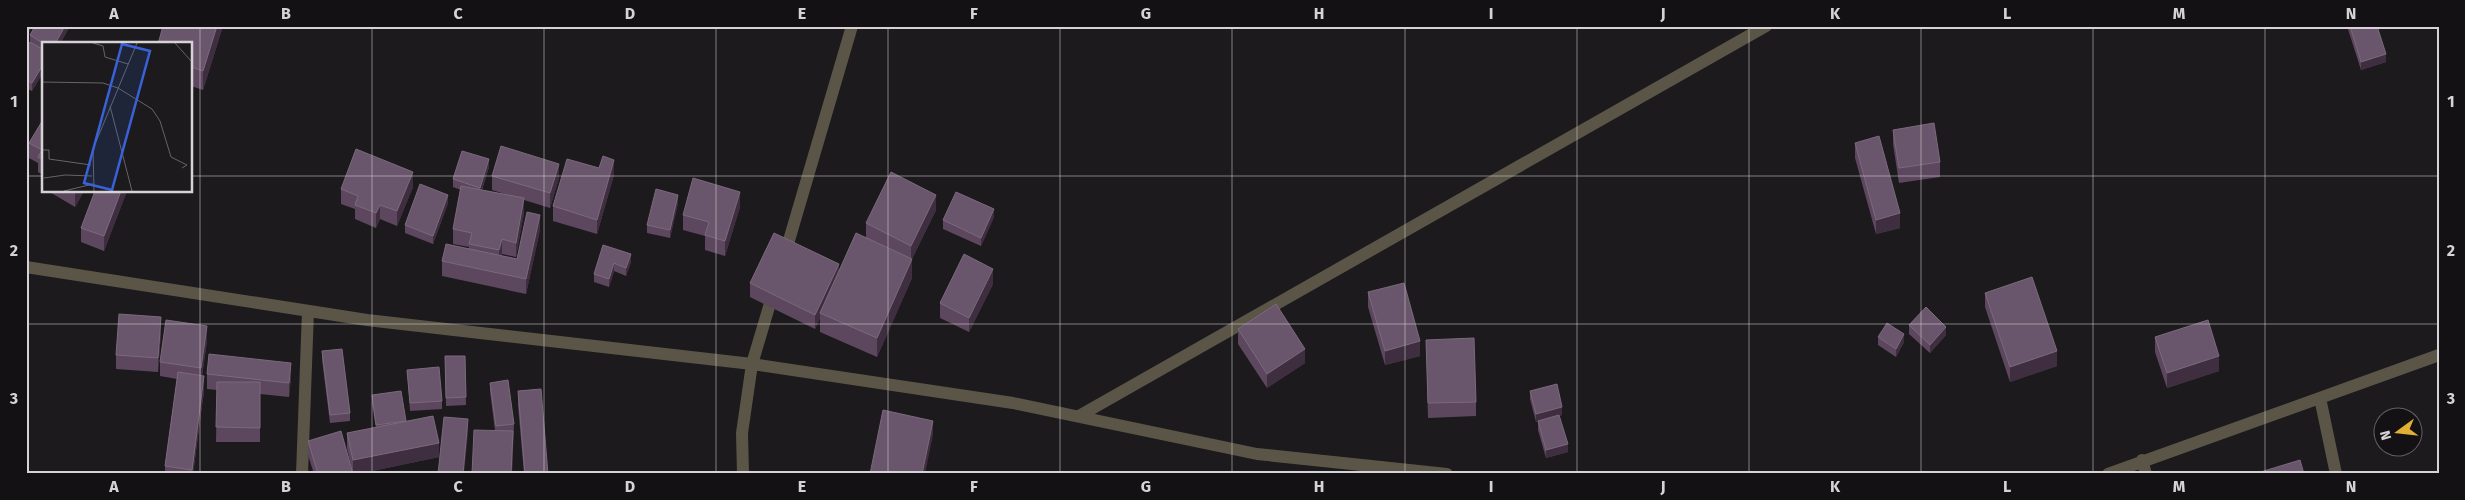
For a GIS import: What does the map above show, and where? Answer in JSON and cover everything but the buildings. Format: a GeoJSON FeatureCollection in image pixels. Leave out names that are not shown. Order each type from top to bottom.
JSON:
{"type":"FeatureCollection","features":[{"type":"Feature","properties":{"kind":"street"},"geometry":{"type":"LineString","coordinates":[[743,474],[742,433],[752,364],[852,26]]}},
{"type":"Feature","properties":{"kind":"street"},"geometry":{"type":"LineString","coordinates":[[1079,416],[1766,26]]}},
{"type":"Feature","properties":{"kind":"street"},"geometry":{"type":"LineString","coordinates":[[26,267],[367,320],[752,364],[1013,403],[1257,454],[1447,474]]}},
{"type":"Feature","properties":{"kind":"street"},"geometry":{"type":"LineString","coordinates":[[302,474],[308,310]]}},
{"type":"Feature","properties":{"kind":"street"},"geometry":{"type":"LineString","coordinates":[[2108,474],[2142,460],[2439,355]]}},
{"type":"Feature","properties":{"kind":"street"},"geometry":{"type":"LineString","coordinates":[[2320,398],[2336,474]]}},
{"type":"Feature","properties":{"kind":"street"},"geometry":{"type":"LineString","coordinates":[[2142,460],[2146,474]]}}]}
